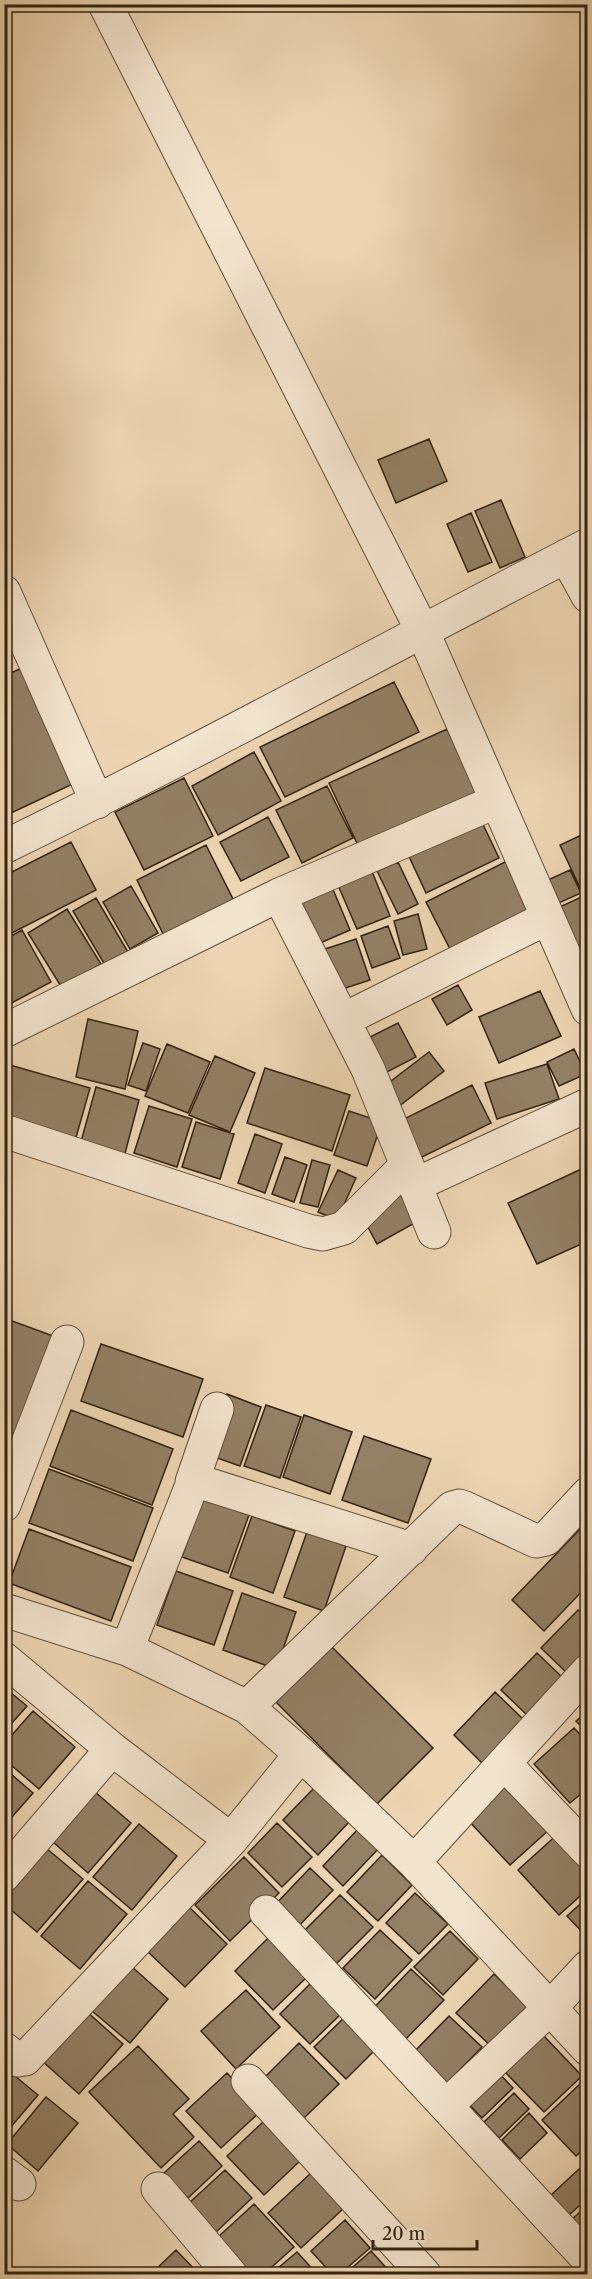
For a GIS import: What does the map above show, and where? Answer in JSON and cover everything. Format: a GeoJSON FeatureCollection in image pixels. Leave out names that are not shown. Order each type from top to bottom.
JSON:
{"type":"FeatureCollection","features":[{"type":"Feature","properties":{"kind":"street"},"geometry":{"type":"LineString","coordinates":[[105,4],[422,630],[495,802],[587,1005]]}},
{"type":"Feature","properties":{"kind":"street"},"geometry":{"type":"LineString","coordinates":[[4,847],[97,802],[422,630],[577,551],[588,596]]}},
{"type":"Feature","properties":{"kind":"street"},"geometry":{"type":"LineString","coordinates":[[4,592],[97,802]]}},
{"type":"Feature","properties":{"kind":"street"},"geometry":{"type":"LineString","coordinates":[[4,1031],[279,895],[495,802]]}},
{"type":"Feature","properties":{"kind":"street"},"geometry":{"type":"LineString","coordinates":[[279,895],[368,1069],[434,1232]]}},
{"type":"Feature","properties":{"kind":"street"},"geometry":{"type":"LineString","coordinates":[[343,1020],[547,918]]}},
{"type":"Feature","properties":{"kind":"street"},"geometry":{"type":"LineString","coordinates":[[4,1131],[323,1234],[344,1228],[411,1175],[588,1105]]}},
{"type":"Feature","properties":{"kind":"street"},"geometry":{"type":"LineString","coordinates":[[4,1505],[67,1342]]}},
{"type":"Feature","properties":{"kind":"street"},"geometry":{"type":"LineString","coordinates":[[127,1649],[192,1482],[217,1409]]}},
{"type":"Feature","properties":{"kind":"street"},"geometry":{"type":"LineString","coordinates":[[192,1482],[197,1480],[411,1549]]}},
{"type":"Feature","properties":{"kind":"street"},"geometry":{"type":"LineString","coordinates":[[247,1707],[453,1508],[459,1506],[536,1541],[541,1541],[546,1539],[588,1494]]}},
{"type":"Feature","properties":{"kind":"street"},"geometry":{"type":"LineString","coordinates":[[4,1610],[127,1649],[247,1707],[301,1754],[414,1862],[588,2049]]}},
{"type":"Feature","properties":{"kind":"street"},"geometry":{"type":"LineString","coordinates":[[4,1659],[112,1749],[231,1840]]}},
{"type":"Feature","properties":{"kind":"street"},"geometry":{"type":"LineString","coordinates":[[414,1862],[588,1671]]}},
{"type":"Feature","properties":{"kind":"street"},"geometry":{"type":"LineString","coordinates":[[4,1875],[112,1749]]}},
{"type":"Feature","properties":{"kind":"street"},"geometry":{"type":"LineString","coordinates":[[4,2049],[18,2060],[25,2059],[231,1840],[301,1754]]}},
{"type":"Feature","properties":{"kind":"street"},"geometry":{"type":"LineString","coordinates":[[504,1763],[588,1851]]}},
{"type":"Feature","properties":{"kind":"street"},"geometry":{"type":"LineString","coordinates":[[266,1912],[588,2259]]}},
{"type":"Feature","properties":{"kind":"street"},"geometry":{"type":"LineString","coordinates":[[446,2106],[550,2008],[588,1967]]}},
{"type":"Feature","properties":{"kind":"street"},"geometry":{"type":"LineString","coordinates":[[248,2081],[424,2274]]}},
{"type":"Feature","properties":{"kind":"street"},"geometry":{"type":"LineString","coordinates":[[158,2189],[231,2274]]}},
{"type":"Feature","properties":{"kind":"building"},"geometry":{"type":"Polygon","coordinates":[[[429,439],[447,481],[396,503],[378,460],[429,439]]]}},
{"type":"Feature","properties":{"kind":"building"},"geometry":{"type":"Polygon","coordinates":[[[501,500],[525,557],[500,568],[475,511],[501,500]]]}},
{"type":"Feature","properties":{"kind":"building"},"geometry":{"type":"Polygon","coordinates":[[[471,513],[492,562],[468,572],[447,524],[471,513]]]}},
{"type":"Feature","properties":{"kind":"building"},"geometry":{"type":"Polygon","coordinates":[[[22,668],[75,783],[11,813],[4,800],[4,676],[22,668]]]}},
{"type":"Feature","properties":{"kind":"building"},"geometry":{"type":"Polygon","coordinates":[[[394,682],[419,732],[285,797],[260,747],[394,682]]]}},
{"type":"Feature","properties":{"kind":"building"},"geometry":{"type":"Polygon","coordinates":[[[447,729],[480,800],[362,854],[329,783],[447,729]]]}},
{"type":"Feature","properties":{"kind":"building"},"geometry":{"type":"Polygon","coordinates":[[[254,752],[281,801],[218,835],[192,786],[254,752]]]}},
{"type":"Feature","properties":{"kind":"building"},"geometry":{"type":"Polygon","coordinates":[[[184,778],[213,836],[144,870],[115,812],[184,778]]]}},
{"type":"Feature","properties":{"kind":"building"},"geometry":{"type":"Polygon","coordinates":[[[327,786],[353,838],[302,863],[276,810],[327,786]]]}},
{"type":"Feature","properties":{"kind":"building"},"geometry":{"type":"Polygon","coordinates":[[[479,816],[499,858],[426,893],[406,850],[479,816]]]}},
{"type":"Feature","properties":{"kind":"building"},"geometry":{"type":"Polygon","coordinates":[[[268,817],[289,857],[241,881],[220,842],[268,817]]]}},
{"type":"Feature","properties":{"kind":"building"},"geometry":{"type":"Polygon","coordinates":[[[588,832],[588,889],[582,892],[560,845],[588,832]]]}},
{"type":"Feature","properties":{"kind":"building"},"geometry":{"type":"Polygon","coordinates":[[[71,842],[96,890],[4,937],[4,876],[71,842]]]}},
{"type":"Feature","properties":{"kind":"building"},"geometry":{"type":"Polygon","coordinates":[[[206,845],[235,903],[165,938],[137,880],[206,845]]]}},
{"type":"Feature","properties":{"kind":"building"},"geometry":{"type":"Polygon","coordinates":[[[507,861],[532,909],[450,949],[426,902],[507,861]]]}},
{"type":"Feature","properties":{"kind":"building"},"geometry":{"type":"Polygon","coordinates":[[[398,862],[418,904],[398,914],[377,871],[398,862]]]}},
{"type":"Feature","properties":{"kind":"building"},"geometry":{"type":"Polygon","coordinates":[[[371,869],[390,916],[357,929],[337,883],[371,869]]]}},
{"type":"Feature","properties":{"kind":"building"},"geometry":{"type":"Polygon","coordinates":[[[570,870],[581,893],[552,906],[541,883],[570,870]]]}},
{"type":"Feature","properties":{"kind":"building"},"geometry":{"type":"Polygon","coordinates":[[[131,886],[158,933],[130,949],[103,902],[131,886]]]}},
{"type":"Feature","properties":{"kind":"building"},"geometry":{"type":"Polygon","coordinates":[[[332,887],[350,930],[318,944],[299,901],[332,887]]]}},
{"type":"Feature","properties":{"kind":"building"},"geometry":{"type":"Polygon","coordinates":[[[588,894],[588,957],[575,963],[551,911],[588,894]]]}},
{"type":"Feature","properties":{"kind":"building"},"geometry":{"type":"Polygon","coordinates":[[[96,898],[128,952],[105,965],[73,911],[96,898]]]}},
{"type":"Feature","properties":{"kind":"building"},"geometry":{"type":"Polygon","coordinates":[[[67,909],[101,964],[62,988],[28,933],[67,909]]]}},
{"type":"Feature","properties":{"kind":"building"},"geometry":{"type":"Polygon","coordinates":[[[418,914],[427,949],[403,955],[394,921],[418,914]]]}},
{"type":"Feature","properties":{"kind":"building"},"geometry":{"type":"Polygon","coordinates":[[[388,926],[400,958],[372,968],[361,936],[388,926]]]}},
{"type":"Feature","properties":{"kind":"building"},"geometry":{"type":"Polygon","coordinates":[[[22,930],[51,982],[4,1007],[4,940],[22,930]]]}},
{"type":"Feature","properties":{"kind":"building"},"geometry":{"type":"Polygon","coordinates":[[[356,939],[370,980],[336,991],[322,950],[356,939]]]}},
{"type":"Feature","properties":{"kind":"building"},"geometry":{"type":"Polygon","coordinates":[[[458,985],[472,1010],[447,1025],[432,999],[458,985]]]}},
{"type":"Feature","properties":{"kind":"building"},"geometry":{"type":"Polygon","coordinates":[[[540,991],[561,1036],[499,1063],[479,1017],[540,991]]]}},
{"type":"Feature","properties":{"kind":"building"},"geometry":{"type":"Polygon","coordinates":[[[88,1019],[138,1031],[125,1089],[76,1077],[88,1019]]]}},
{"type":"Feature","properties":{"kind":"building"},"geometry":{"type":"Polygon","coordinates":[[[398,1023],[416,1057],[383,1074],[364,1040],[398,1023]]]}},
{"type":"Feature","properties":{"kind":"building"},"geometry":{"type":"Polygon","coordinates":[[[143,1043],[160,1049],[146,1091],[128,1085],[143,1043]]]}},
{"type":"Feature","properties":{"kind":"building"},"geometry":{"type":"Polygon","coordinates":[[[167,1044],[210,1062],[188,1113],[145,1096],[167,1044]]]}},
{"type":"Feature","properties":{"kind":"building"},"geometry":{"type":"Polygon","coordinates":[[[574,1049],[586,1074],[559,1086],[547,1062],[574,1049]]]}},
{"type":"Feature","properties":{"kind":"building"},"geometry":{"type":"Polygon","coordinates":[[[429,1052],[444,1071],[393,1111],[378,1091],[429,1052]]]}},
{"type":"Feature","properties":{"kind":"building"},"geometry":{"type":"Polygon","coordinates":[[[215,1056],[255,1073],[230,1132],[189,1115],[215,1056]]]}},
{"type":"Feature","properties":{"kind":"building"},"geometry":{"type":"Polygon","coordinates":[[[547,1064],[559,1099],[497,1119],[485,1083],[547,1064]]]}},
{"type":"Feature","properties":{"kind":"building"},"geometry":{"type":"Polygon","coordinates":[[[10,1065],[90,1088],[75,1141],[4,1121],[4,1083],[10,1065]]]}},
{"type":"Feature","properties":{"kind":"building"},"geometry":{"type":"Polygon","coordinates":[[[265,1068],[350,1095],[332,1151],[247,1123],[265,1068]]]}},
{"type":"Feature","properties":{"kind":"building"},"geometry":{"type":"Polygon","coordinates":[[[472,1085],[491,1123],[420,1158],[402,1120],[472,1085]]]}},
{"type":"Feature","properties":{"kind":"building"},"geometry":{"type":"Polygon","coordinates":[[[96,1087],[139,1100],[123,1161],[79,1149],[96,1087]]]}},
{"type":"Feature","properties":{"kind":"building"},"geometry":{"type":"Polygon","coordinates":[[[149,1106],[192,1119],[177,1167],[134,1153],[149,1106]]]}},
{"type":"Feature","properties":{"kind":"building"},"geometry":{"type":"Polygon","coordinates":[[[349,1111],[382,1122],[367,1166],[334,1155],[349,1111]]]}},
{"type":"Feature","properties":{"kind":"building"},"geometry":{"type":"Polygon","coordinates":[[[196,1122],[234,1134],[220,1179],[182,1167],[196,1122]]]}},
{"type":"Feature","properties":{"kind":"building"},"geometry":{"type":"Polygon","coordinates":[[[255,1134],[282,1144],[265,1193],[238,1183],[255,1134]]]}},
{"type":"Feature","properties":{"kind":"building"},"geometry":{"type":"Polygon","coordinates":[[[285,1157],[307,1165],[294,1202],[272,1194],[285,1157]]]}},
{"type":"Feature","properties":{"kind":"building"},"geometry":{"type":"Polygon","coordinates":[[[312,1160],[330,1165],[318,1207],[300,1203],[312,1160]]]}},
{"type":"Feature","properties":{"kind":"building"},"geometry":{"type":"Polygon","coordinates":[[[588,1166],[588,1241],[537,1264],[508,1203],[588,1166]]]}},
{"type":"Feature","properties":{"kind":"building"},"geometry":{"type":"Polygon","coordinates":[[[338,1170],[356,1178],[337,1220],[318,1212],[338,1170]]]}},
{"type":"Feature","properties":{"kind":"building"},"geometry":{"type":"Polygon","coordinates":[[[405,1191],[420,1220],[377,1244],[361,1214],[405,1191]]]}},
{"type":"Feature","properties":{"kind":"building"},"geometry":{"type":"Polygon","coordinates":[[[4,1318],[53,1336],[4,1472],[4,1318]]]}},
{"type":"Feature","properties":{"kind":"building"},"geometry":{"type":"Polygon","coordinates":[[[101,1344],[203,1379],[183,1437],[81,1401],[101,1344]]]}},
{"type":"Feature","properties":{"kind":"building"},"geometry":{"type":"Polygon","coordinates":[[[227,1394],[261,1407],[240,1466],[206,1454],[227,1394]]]}},
{"type":"Feature","properties":{"kind":"building"},"geometry":{"type":"Polygon","coordinates":[[[266,1405],[301,1417],[280,1478],[244,1466],[266,1405]]]}},
{"type":"Feature","properties":{"kind":"building"},"geometry":{"type":"Polygon","coordinates":[[[71,1410],[173,1449],[152,1505],[50,1466],[71,1410]]]}},
{"type":"Feature","properties":{"kind":"building"},"geometry":{"type":"Polygon","coordinates":[[[304,1415],[352,1432],[330,1494],[283,1477],[304,1415]]]}},
{"type":"Feature","properties":{"kind":"building"},"geometry":{"type":"Polygon","coordinates":[[[364,1436],[431,1459],[408,1523],[342,1500],[364,1436]]]}},
{"type":"Feature","properties":{"kind":"building"},"geometry":{"type":"Polygon","coordinates":[[[49,1469],[153,1508],[133,1561],[29,1523],[49,1469]]]}},
{"type":"Feature","properties":{"kind":"building"},"geometry":{"type":"Polygon","coordinates":[[[203,1499],[249,1515],[228,1573],[182,1557],[203,1499]]]}},
{"type":"Feature","properties":{"kind":"building"},"geometry":{"type":"Polygon","coordinates":[[[252,1516],[295,1531],[273,1593],[230,1577],[252,1516]]]}},
{"type":"Feature","properties":{"kind":"building"},"geometry":{"type":"Polygon","coordinates":[[[582,1527],[588,1532],[588,1585],[544,1631],[512,1600],[582,1527]]]}},
{"type":"Feature","properties":{"kind":"building"},"geometry":{"type":"Polygon","coordinates":[[[29,1529],[131,1567],[111,1621],[9,1583],[29,1529]]]}},
{"type":"Feature","properties":{"kind":"building"},"geometry":{"type":"Polygon","coordinates":[[[307,1532],[346,1546],[324,1611],[284,1597],[307,1532]]]}},
{"type":"Feature","properties":{"kind":"building"},"geometry":{"type":"Polygon","coordinates":[[[176,1571],[233,1591],[214,1645],[157,1625],[176,1571]]]}},
{"type":"Feature","properties":{"kind":"building"},"geometry":{"type":"Polygon","coordinates":[[[242,1593],[296,1612],[276,1669],[223,1650],[242,1593]]]}},
{"type":"Feature","properties":{"kind":"building"},"geometry":{"type":"Polygon","coordinates":[[[578,1610],[588,1619],[588,1651],[567,1673],[541,1648],[578,1610]]]}},
{"type":"Feature","properties":{"kind":"building"},"geometry":{"type":"Polygon","coordinates":[[[332,1647],[433,1748],[377,1804],[276,1702],[332,1647]]]}},
{"type":"Feature","properties":{"kind":"building"},"geometry":{"type":"Polygon","coordinates":[[[537,1653],[563,1678],[527,1715],[501,1690],[537,1653]]]}},
{"type":"Feature","properties":{"kind":"building"},"geometry":{"type":"Polygon","coordinates":[[[4,1687],[27,1706],[4,1732],[4,1687]]]}},
{"type":"Feature","properties":{"kind":"building"},"geometry":{"type":"Polygon","coordinates":[[[495,1692],[525,1721],[483,1764],[454,1735],[495,1692]]]}},
{"type":"Feature","properties":{"kind":"building"},"geometry":{"type":"Polygon","coordinates":[[[33,1711],[75,1747],[39,1789],[4,1759],[4,1744],[33,1711]]]}},
{"type":"Feature","properties":{"kind":"building"},"geometry":{"type":"Polygon","coordinates":[[[588,1711],[588,1733],[576,1721],[588,1711]]]}},
{"type":"Feature","properties":{"kind":"building"},"geometry":{"type":"Polygon","coordinates":[[[574,1728],[588,1743],[588,1788],[570,1803],[534,1764],[574,1728]]]}},
{"type":"Feature","properties":{"kind":"building"},"geometry":{"type":"Polygon","coordinates":[[[4,1768],[33,1793],[5,1825],[4,1825],[4,1768]]]}},
{"type":"Feature","properties":{"kind":"building"},"geometry":{"type":"Polygon","coordinates":[[[508,1782],[550,1829],[510,1865],[467,1819],[508,1782]]]}},
{"type":"Feature","properties":{"kind":"building"},"geometry":{"type":"Polygon","coordinates":[[[315,1787],[350,1821],[318,1855],[283,1820],[315,1787]]]}},
{"type":"Feature","properties":{"kind":"building"},"geometry":{"type":"Polygon","coordinates":[[[95,1792],[131,1823],[88,1873],[53,1842],[95,1792]]]}},
{"type":"Feature","properties":{"kind":"building"},"geometry":{"type":"Polygon","coordinates":[[[277,1823],[312,1857],[282,1887],[248,1853],[277,1823]]]}},
{"type":"Feature","properties":{"kind":"building"},"geometry":{"type":"Polygon","coordinates":[[[139,1824],[177,1856],[132,1910],[93,1877],[139,1824]]]}},
{"type":"Feature","properties":{"kind":"building"},"geometry":{"type":"Polygon","coordinates":[[[360,1827],[380,1847],[343,1886],[323,1866],[360,1827]]]}},
{"type":"Feature","properties":{"kind":"building"},"geometry":{"type":"Polygon","coordinates":[[[560,1832],[588,1863],[588,1889],[559,1915],[518,1870],[560,1832]]]}},
{"type":"Feature","properties":{"kind":"building"},"geometry":{"type":"Polygon","coordinates":[[[46,1848],[83,1879],[37,1932],[4,1904],[4,1896],[46,1848]]]}},
{"type":"Feature","properties":{"kind":"building"},"geometry":{"type":"Polygon","coordinates":[[[382,1855],[412,1885],[378,1921],[347,1892],[382,1855]]]}},
{"type":"Feature","properties":{"kind":"building"},"geometry":{"type":"Polygon","coordinates":[[[244,1857],[279,1893],[230,1941],[195,1905],[244,1857]]]}},
{"type":"Feature","properties":{"kind":"building"},"geometry":{"type":"Polygon","coordinates":[[[310,1868],[333,1890],[295,1930],[272,1908],[310,1868]]]}},
{"type":"Feature","properties":{"kind":"building"},"geometry":{"type":"Polygon","coordinates":[[[88,1881],[127,1914],[80,1969],[41,1936],[88,1881]]]}},
{"type":"Feature","properties":{"kind":"building"},"geometry":{"type":"Polygon","coordinates":[[[415,1893],[448,1924],[419,1954],[386,1923],[415,1893]]]}},
{"type":"Feature","properties":{"kind":"building"},"geometry":{"type":"Polygon","coordinates":[[[340,1895],[373,1927],[333,1967],[300,1935],[340,1895]]]}},
{"type":"Feature","properties":{"kind":"building"},"geometry":{"type":"Polygon","coordinates":[[[588,1897],[588,1938],[567,1916],[588,1897]]]}},
{"type":"Feature","properties":{"kind":"building"},"geometry":{"type":"Polygon","coordinates":[[[189,1907],[227,1944],[185,1987],[147,1951],[189,1907]]]}},
{"type":"Feature","properties":{"kind":"building"},"geometry":{"type":"Polygon","coordinates":[[[380,1930],[412,1960],[375,1999],[343,1968],[380,1930]]]}},
{"type":"Feature","properties":{"kind":"building"},"geometry":{"type":"Polygon","coordinates":[[[450,1931],[478,1959],[443,1995],[414,1967],[450,1931]]]}},
{"type":"Feature","properties":{"kind":"building"},"geometry":{"type":"Polygon","coordinates":[[[271,1935],[309,1975],[273,2010],[235,1971],[271,1935]]]}},
{"type":"Feature","properties":{"kind":"building"},"geometry":{"type":"Polygon","coordinates":[[[131,1966],[168,1999],[130,2043],[92,2011],[131,1966]]]}},
{"type":"Feature","properties":{"kind":"building"},"geometry":{"type":"Polygon","coordinates":[[[411,1969],[444,2000],[397,2048],[365,2017],[411,1969]]]}},
{"type":"Feature","properties":{"kind":"building"},"geometry":{"type":"Polygon","coordinates":[[[494,1974],[530,2009],[493,2048],[456,2013],[494,1974]]]}},
{"type":"Feature","properties":{"kind":"building"},"geometry":{"type":"Polygon","coordinates":[[[317,1977],[347,2008],[310,2044],[280,2014],[317,1977]]]}},
{"type":"Feature","properties":{"kind":"building"},"geometry":{"type":"Polygon","coordinates":[[[246,1990],[280,2027],[236,2069],[201,2031],[246,1990]]]}},
{"type":"Feature","properties":{"kind":"building"},"geometry":{"type":"Polygon","coordinates":[[[85,2010],[123,2044],[79,2094],[41,2060],[85,2010]]]}},
{"type":"Feature","properties":{"kind":"building"},"geometry":{"type":"Polygon","coordinates":[[[348,2014],[379,2046],[346,2079],[314,2047],[348,2014]]]}},
{"type":"Feature","properties":{"kind":"building"},"geometry":{"type":"Polygon","coordinates":[[[449,2016],[482,2047],[446,2084],[413,2053],[449,2016]]]}},
{"type":"Feature","properties":{"kind":"building"},"geometry":{"type":"Polygon","coordinates":[[[543,2035],[582,2076],[544,2112],[505,2072],[543,2035]]]}},
{"type":"Feature","properties":{"kind":"building"},"geometry":{"type":"Polygon","coordinates":[[[299,2043],[339,2084],[302,2120],[263,2079],[299,2043]]]}},
{"type":"Feature","properties":{"kind":"building"},"geometry":{"type":"Polygon","coordinates":[[[138,2046],[189,2099],[173,2114],[194,2137],[161,2168],[89,2092],[138,2046]]]}},
{"type":"Feature","properties":{"kind":"building"},"geometry":{"type":"Polygon","coordinates":[[[4,2067],[38,2095],[4,2135],[4,2067]]]}},
{"type":"Feature","properties":{"kind":"building"},"geometry":{"type":"Polygon","coordinates":[[[495,2069],[513,2088],[482,2118],[464,2099],[495,2069]]]}},
{"type":"Feature","properties":{"kind":"building"},"geometry":{"type":"Polygon","coordinates":[[[227,2073],[262,2110],[221,2148],[186,2111],[227,2073]]]}},
{"type":"Feature","properties":{"kind":"building"},"geometry":{"type":"Polygon","coordinates":[[[581,2083],[588,2089],[588,2145],[576,2156],[542,2120],[581,2083]]]}},
{"type":"Feature","properties":{"kind":"building"},"geometry":{"type":"Polygon","coordinates":[[[514,2093],[529,2109],[499,2138],[484,2122],[514,2093]]]}},
{"type":"Feature","properties":{"kind":"building"},"geometry":{"type":"Polygon","coordinates":[[[46,2097],[78,2123],[38,2171],[7,2144],[46,2097]]]}},
{"type":"Feature","properties":{"kind":"building"},"geometry":{"type":"Polygon","coordinates":[[[529,2113],[547,2133],[520,2159],[502,2140],[529,2113]]]}},
{"type":"Feature","properties":{"kind":"building"},"geometry":{"type":"Polygon","coordinates":[[[264,2121],[301,2160],[264,2195],[227,2156],[264,2121]]]}},
{"type":"Feature","properties":{"kind":"building"},"geometry":{"type":"Polygon","coordinates":[[[199,2141],[222,2166],[188,2198],[164,2173],[199,2141]]]}},
{"type":"Feature","properties":{"kind":"building"},"geometry":{"type":"Polygon","coordinates":[[[588,2155],[588,2169],[581,2162],[588,2155]]]}},
{"type":"Feature","properties":{"kind":"building"},"geometry":{"type":"Polygon","coordinates":[[[579,2169],[588,2179],[588,2198],[569,2215],[550,2196],[579,2169]]]}},
{"type":"Feature","properties":{"kind":"building"},"geometry":{"type":"Polygon","coordinates":[[[225,2170],[252,2198],[215,2233],[188,2204],[225,2170]]]}},
{"type":"Feature","properties":{"kind":"building"},"geometry":{"type":"Polygon","coordinates":[[[311,2173],[344,2208],[301,2248],[268,2213],[311,2173]]]}},
{"type":"Feature","properties":{"kind":"building"},"geometry":{"type":"Polygon","coordinates":[[[254,2204],[294,2247],[264,2274],[251,2274],[217,2238],[254,2204]]]}},
{"type":"Feature","properties":{"kind":"building"},"geometry":{"type":"Polygon","coordinates":[[[588,2205],[588,2239],[570,2221],[588,2205]]]}},
{"type":"Feature","properties":{"kind":"building"},"geometry":{"type":"Polygon","coordinates":[[[345,2220],[370,2248],[340,2274],[332,2274],[311,2251],[345,2220]]]}},
{"type":"Feature","properties":{"kind":"building"},"geometry":{"type":"Polygon","coordinates":[[[176,2250],[199,2274],[151,2274],[176,2250]]]}},
{"type":"Feature","properties":{"kind":"building"},"geometry":{"type":"Polygon","coordinates":[[[371,2251],[391,2273],[345,2274],[371,2251]]]}},
{"type":"Feature","properties":{"kind":"building"},"geometry":{"type":"Polygon","coordinates":[[[297,2252],[317,2274],[271,2274],[297,2252]]]}}]}
